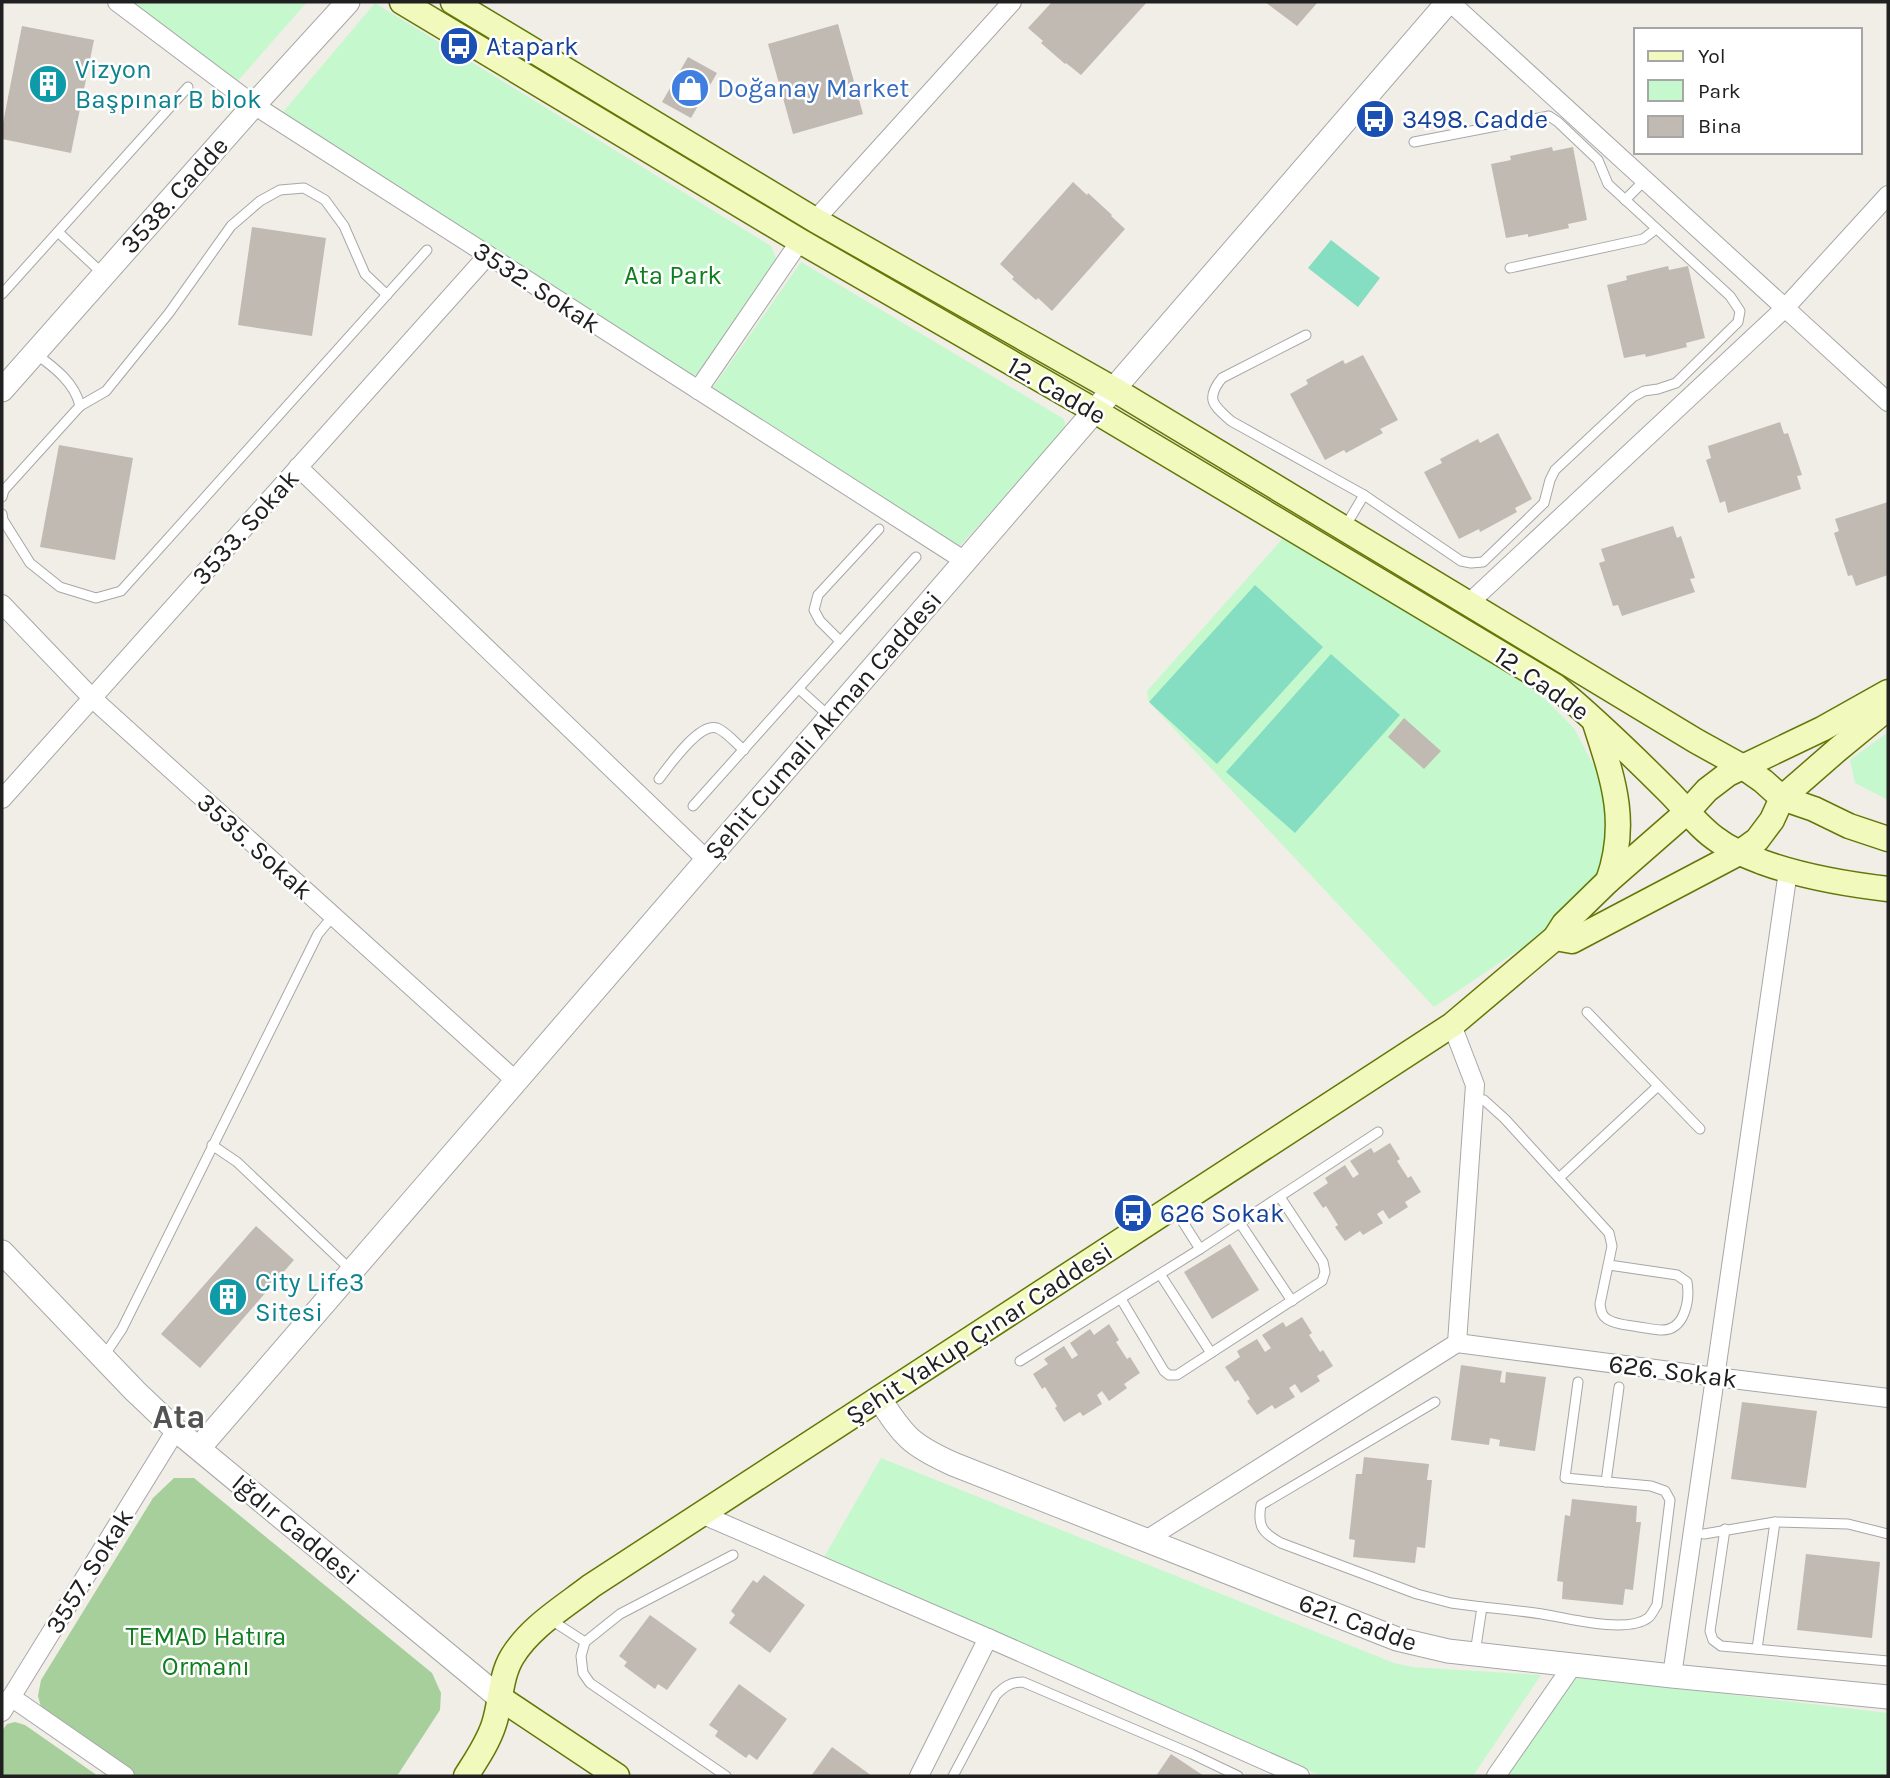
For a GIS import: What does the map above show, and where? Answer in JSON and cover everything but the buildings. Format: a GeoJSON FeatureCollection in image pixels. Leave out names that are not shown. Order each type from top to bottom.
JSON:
{"type":"FeatureCollection","features":[{"type":"Feature","properties":{"kind":"main road","name":"12. Cadde"},"geometry":{"type":"LineString","coordinates":[[402,2],[800,241],[1095,411],[1555,686],[1594,719],[1688,811]]}},
{"type":"Feature","properties":{"kind":"main road","name":"12. Cadde"},"geometry":{"type":"LineString","coordinates":[[453,2],[815,220],[1115,390],[1743,767]]}},
{"type":"Feature","properties":{"kind":"main road"},"geometry":{"type":"LineString","coordinates":[[1888,692],[1822,729],[1728,774],[1716,782],[1688,811],[1710,835],[1739,853],[1816,878],[1888,889]]}},
{"type":"Feature","properties":{"kind":"main road"},"geometry":{"type":"LineString","coordinates":[[1555,938],[1572,941],[1739,853],[1757,840],[1772,820],[1782,799],[1888,708]]}},
{"type":"Feature","properties":{"kind":"main road"},"geometry":{"type":"LineString","coordinates":[[1594,719],[1616,792],[1619,819],[1613,867],[1608,881]]}},
{"type":"Feature","properties":{"kind":"main road"},"geometry":{"type":"LineString","coordinates":[[1743,767],[1782,799],[1888,839]]}},
{"type":"Feature","properties":{"kind":"main road","name":"Şehit Yakup Çınar Caddesi"},"geometry":{"type":"LineString","coordinates":[[466,1776],[493,1728],[504,1676],[511,1658],[529,1635],[549,1619],[591,1586],[1452,1024],[1555,938],[1564,924],[1608,881],[1688,811]]}},
{"type":"Feature","properties":{"kind":"main road","name":"Iğdır Caddesi"},"geometry":{"type":"LineString","coordinates":[[500,1698],[617,1776]]}},
{"type":"Feature","properties":{"kind":"street","name":"3532. Sokak"},"geometry":{"type":"LineString","coordinates":[[117,2],[254,105],[965,561]]}},
{"type":"Feature","properties":{"kind":"street","name":"3538. Cadde"},"geometry":{"type":"LineString","coordinates":[[2,390],[348,2]]}},
{"type":"Feature","properties":{"kind":"street"},"geometry":{"type":"LineString","coordinates":[[815,220],[1012,2]]}},
{"type":"Feature","properties":{"kind":"street"},"geometry":{"type":"LineString","coordinates":[[1449,2],[1888,402]]}},
{"type":"Feature","properties":{"kind":"street","name":"Şehit Cumali Akman Caddesi"},"geometry":{"type":"LineString","coordinates":[[199,1448],[1449,2]]}},
{"type":"Feature","properties":{"kind":"street"},"geometry":{"type":"LineString","coordinates":[[1468,604],[1785,308],[1888,195]]}},
{"type":"Feature","properties":{"kind":"street"},"geometry":{"type":"LineString","coordinates":[[698,390],[800,241]]}},
{"type":"Feature","properties":{"kind":"street","name":"3533. Sokak"},"geometry":{"type":"LineString","coordinates":[[2,799],[488,255]]}},
{"type":"Feature","properties":{"kind":"street"},"geometry":{"type":"LineString","coordinates":[[298,467],[707,860]]}},
{"type":"Feature","properties":{"kind":"street","name":"3535. Sokak"},"geometry":{"type":"LineString","coordinates":[[2,604],[92,698],[516,1081]]}},
{"type":"Feature","properties":{"kind":"street"},"geometry":{"type":"LineString","coordinates":[[1672,1676],[1788,871]]}},
{"type":"Feature","properties":{"kind":"street"},"geometry":{"type":"LineString","coordinates":[[1146,1540],[1457,1343],[1474,1081],[1452,1024]]}},
{"type":"Feature","properties":{"kind":"street","name":"Iğdır Caddesi"},"geometry":{"type":"LineString","coordinates":[[2,1252],[176,1430],[500,1698]]}},
{"type":"Feature","properties":{"kind":"street","name":"626. Sokak"},"geometry":{"type":"LineString","coordinates":[[1457,1343],[1888,1398]]}},
{"type":"Feature","properties":{"kind":"street","name":"621. Cadde"},"geometry":{"type":"LineString","coordinates":[[878,1398],[898,1428],[924,1451],[1397,1639],[1475,1654],[1888,1697]]}},
{"type":"Feature","properties":{"kind":"street","name":"3557. Sokak"},"geometry":{"type":"LineString","coordinates":[[6,1704],[176,1430]]}},
{"type":"Feature","properties":{"kind":"street"},"geometry":{"type":"LineString","coordinates":[[701,1514],[1300,1776]]}},
{"type":"Feature","properties":{"kind":"street"},"geometry":{"type":"LineString","coordinates":[[919,1776],[988,1638]]}},
{"type":"Feature","properties":{"kind":"street"},"geometry":{"type":"LineString","coordinates":[[1496,1776],[1573,1665]]}},
{"type":"Feature","properties":{"kind":"street"},"geometry":{"type":"LineString","coordinates":[[6,1704],[125,1776]]}},
{"type":"Feature","properties":{"kind":"lane"},"geometry":{"type":"LineString","coordinates":[[2,294],[188,88]]}},
{"type":"Feature","properties":{"kind":"lane"},"geometry":{"type":"LineString","coordinates":[[1306,335],[1222,378],[1214,388],[1212,397],[1216,407],[1231,421],[1364,495],[1461,561],[1471,563],[1483,562],[1544,503],[1555,470],[1633,397],[1644,391],[1676,383],[1738,322],[1740,311],[1730,296],[1608,184],[1598,160],[1558,121],[1549,116],[1414,142]]}},
{"type":"Feature","properties":{"kind":"lane"},"geometry":{"type":"LineString","coordinates":[[1625,200],[1645,180]]}},
{"type":"Feature","properties":{"kind":"lane"},"geometry":{"type":"LineString","coordinates":[[2,497],[4,490],[80,406],[106,391],[169,313],[231,226],[260,201],[280,190],[304,188],[324,200],[344,226],[365,274],[387,295]]}},
{"type":"Feature","properties":{"kind":"lane"},"geometry":{"type":"LineString","coordinates":[[1510,268],[1643,239],[1656,229]]}},
{"type":"Feature","properties":{"kind":"lane"},"geometry":{"type":"LineString","coordinates":[[58,232],[104,275]]}},
{"type":"Feature","properties":{"kind":"lane"},"geometry":{"type":"LineString","coordinates":[[2,514],[3,520],[30,563],[60,587],[96,598],[121,591],[427,250]]}},
{"type":"Feature","properties":{"kind":"lane"},"geometry":{"type":"LineString","coordinates":[[35,353],[77,392],[80,406]]}},
{"type":"Feature","properties":{"kind":"lane"},"geometry":{"type":"LineString","coordinates":[[1344,529],[1364,495]]}},
{"type":"Feature","properties":{"kind":"lane"},"geometry":{"type":"LineString","coordinates":[[840,641],[820,621],[814,610],[818,595],[879,529]]}},
{"type":"Feature","properties":{"kind":"lane"},"geometry":{"type":"LineString","coordinates":[[693,806],[916,556]]}},
{"type":"Feature","properties":{"kind":"lane"},"geometry":{"type":"LineString","coordinates":[[799,690],[831,717]]}},
{"type":"Feature","properties":{"kind":"lane"},"geometry":{"type":"LineString","coordinates":[[659,779],[696,734],[708,728],[717,729],[744,750]]}},
{"type":"Feature","properties":{"kind":"lane"},"geometry":{"type":"LineString","coordinates":[[103,1357],[122,1329],[318,934],[333,916]]}},
{"type":"Feature","properties":{"kind":"lane"},"geometry":{"type":"LineString","coordinates":[[1587,1012],[1700,1129]]}},
{"type":"Feature","properties":{"kind":"lane"},"geometry":{"type":"LineString","coordinates":[[1559,1178],[1658,1086]]}},
{"type":"Feature","properties":{"kind":"lane"},"geometry":{"type":"LineString","coordinates":[[1474,1099],[1484,1100],[1505,1119],[1609,1233],[1612,1246],[1600,1304],[1601,1312],[1606,1318],[1619,1324],[1665,1330],[1677,1324],[1685,1314],[1689,1291],[1687,1282],[1676,1275],[1609,1265]]}},
{"type":"Feature","properties":{"kind":"lane"},"geometry":{"type":"LineString","coordinates":[[1020,1361],[1200,1249],[1378,1132]]}},
{"type":"Feature","properties":{"kind":"lane"},"geometry":{"type":"LineString","coordinates":[[212,1145],[237,1162],[352,1271]]}},
{"type":"Feature","properties":{"kind":"lane"},"geometry":{"type":"LineString","coordinates":[[1121,1298],[1164,1371],[1169,1375],[1177,1375],[1322,1281],[1325,1272],[1323,1262],[1280,1197]]}},
{"type":"Feature","properties":{"kind":"lane"},"geometry":{"type":"LineString","coordinates":[[1173,1207],[1200,1249]]}},
{"type":"Feature","properties":{"kind":"lane"},"geometry":{"type":"LineString","coordinates":[[1240,1223],[1292,1301]]}},
{"type":"Feature","properties":{"kind":"lane"},"geometry":{"type":"LineString","coordinates":[[1160,1274],[1211,1353]]}},
{"type":"Feature","properties":{"kind":"lane"},"geometry":{"type":"LineString","coordinates":[[1435,1402],[1261,1505],[1261,1527],[1267,1535],[1281,1543],[1417,1594],[1451,1603],[1543,1614],[1579,1622],[1614,1625],[1636,1623],[1649,1618],[1657,1605],[1670,1500],[1665,1491],[1651,1486],[1564,1478],[1578,1382]]}},
{"type":"Feature","properties":{"kind":"lane"},"geometry":{"type":"LineString","coordinates":[[1606,1482],[1619,1387]]}},
{"type":"Feature","properties":{"kind":"lane"},"geometry":{"type":"LineString","coordinates":[[1757,1648],[1774,1522]]}},
{"type":"Feature","properties":{"kind":"lane"},"geometry":{"type":"LineString","coordinates":[[1704,1534],[1774,1522],[1848,1524],[1888,1534]]}},
{"type":"Feature","properties":{"kind":"lane"},"geometry":{"type":"LineString","coordinates":[[1725,1530],[1710,1631],[1713,1640],[1721,1646],[1888,1661]]}},
{"type":"Feature","properties":{"kind":"lane"},"geometry":{"type":"LineString","coordinates":[[726,1776],[590,1684],[583,1673],[581,1656],[584,1642],[620,1614],[733,1555]]}},
{"type":"Feature","properties":{"kind":"lane"},"geometry":{"type":"LineString","coordinates":[[1475,1654],[1482,1607]]}},
{"type":"Feature","properties":{"kind":"lane"},"geometry":{"type":"LineString","coordinates":[[549,1619],[584,1642]]}},
{"type":"Feature","properties":{"kind":"lane"},"geometry":{"type":"LineString","coordinates":[[953,1776],[996,1695],[1004,1686],[1023,1682],[1238,1776]]}},
{"type":"Feature","properties":{"kind":"green space"},"geometry":{"type":"Polygon","coordinates":[[[129,2],[307,2],[236,83],[129,2]]]}},
{"type":"Feature","properties":{"kind":"green space","name":"Ata Park"},"geometry":{"type":"Polygon","coordinates":[[[375,3],[771,246],[777,261],[700,374],[690,376],[283,112],[375,3]]]}},
{"type":"Feature","properties":{"kind":"green space"},"geometry":{"type":"Polygon","coordinates":[[[1331,240],[1380,278],[1358,307],[1308,268],[1331,240]]]}},
{"type":"Feature","properties":{"kind":"green space"},"geometry":{"type":"Polygon","coordinates":[[[801,262],[1064,419],[1064,431],[960,546],[712,389],[801,262]]]}},
{"type":"Feature","properties":{"kind":"green space"},"geometry":{"type":"Polygon","coordinates":[[[1283,538],[1538,692],[1574,728],[1595,768],[1610,806],[1611,838],[1600,869],[1576,903],[1535,939],[1434,1007],[1149,702],[1147,691],[1283,538]]]}},
{"type":"Feature","properties":{"kind":"green space"},"geometry":{"type":"Polygon","coordinates":[[[1255,585],[1323,647],[1217,764],[1149,702],[1255,585]]]}},
{"type":"Feature","properties":{"kind":"green space"},"geometry":{"type":"Polygon","coordinates":[[[1331,654],[1400,715],[1295,833],[1226,772],[1331,654]]]}},
{"type":"Feature","properties":{"kind":"green space"},"geometry":{"type":"Polygon","coordinates":[[[1888,732],[1888,800],[1855,783],[1850,760],[1888,732]]]}},
{"type":"Feature","properties":{"kind":"green space"},"geometry":{"type":"Polygon","coordinates":[[[881,1458],[1394,1663],[1412,1667],[1541,1675],[1473,1776],[1321,1776],[823,1559],[881,1458]]]}},
{"type":"Feature","properties":{"kind":"green space","name":"TEMAD Hatıra Ormanı"},"geometry":{"type":"Polygon","coordinates":[[[174,1478],[194,1478],[432,1673],[441,1693],[440,1710],[397,1776],[135,1776],[41,1707],[38,1696],[41,1680],[153,1498],[174,1478]]]}},
{"type":"Feature","properties":{"kind":"green space"},"geometry":{"type":"Polygon","coordinates":[[[1573,1676],[1888,1713],[1888,1776],[1503,1776],[1573,1676]]]}},
{"type":"Feature","properties":{"kind":"green space"},"geometry":{"type":"Polygon","coordinates":[[[15,1722],[25,1725],[98,1776],[2,1776],[2,1731],[7,1724],[15,1722]]]}},
{"type":"Feature","properties":{"kind":"place","name":"Atapark"},"geometry":{"type":"Point","coordinates":[459,46]}},
{"type":"Feature","properties":{"kind":"place","name":"Vizyon Başpınar B blok"},"geometry":{"type":"Point","coordinates":[48,84]}},
{"type":"Feature","properties":{"kind":"place","name":"Doğanay Market"},"geometry":{"type":"Point","coordinates":[690,88]}},
{"type":"Feature","properties":{"kind":"place","name":"3498. Cadde"},"geometry":{"type":"Point","coordinates":[1375,119]}},
{"type":"Feature","properties":{"kind":"place","name":"626 Sokak"},"geometry":{"type":"Point","coordinates":[1133,1213]}},
{"type":"Feature","properties":{"kind":"place","name":"City Life3 Sitesi"},"geometry":{"type":"Point","coordinates":[228,1297]}},
{"type":"Feature","properties":{"kind":"district","name":"Ata"},"geometry":{"type":"Point","coordinates":[179,1416]}}]}
